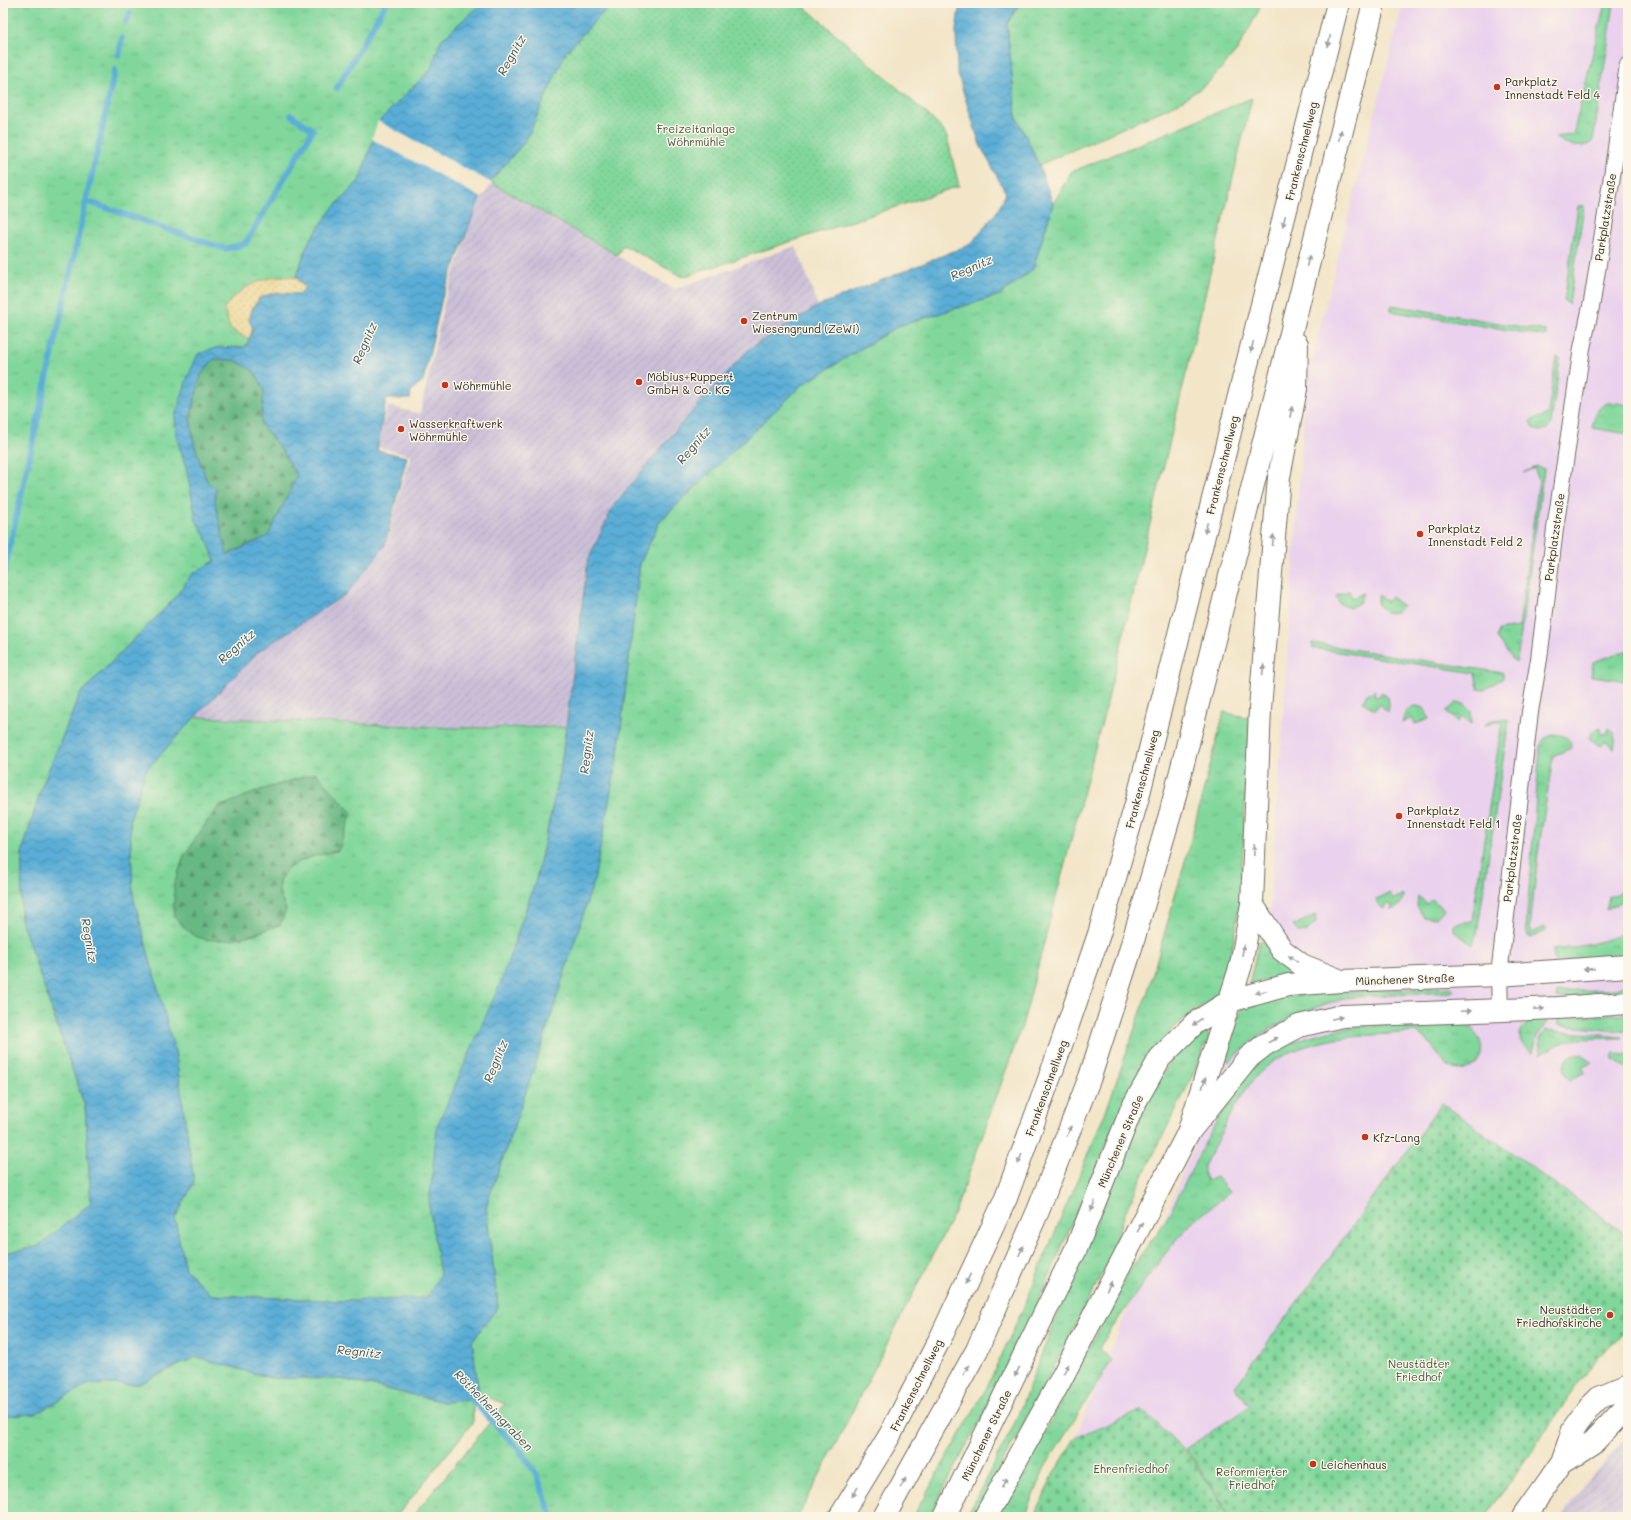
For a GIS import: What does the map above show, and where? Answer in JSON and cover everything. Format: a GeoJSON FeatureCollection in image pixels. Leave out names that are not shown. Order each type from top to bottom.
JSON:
{"type":"FeatureCollection","features":[{"type":"Feature","properties":{"kind":"main road","name":"Frankenschnellweg"},"geometry":{"type":"LineString","coordinates":[[840,1517],[890,1435],[943,1333],[1006,1198],[1097,941],[1140,790],[1338,3]]}},
{"type":"Feature","properties":{"kind":"main road"},"geometry":{"type":"LineString","coordinates":[[884,1517],[977,1350],[1038,1211],[1090,1077],[1128,958],[1171,811],[1374,3]]}},
{"type":"Feature","properties":{"kind":"main road"},"geometry":{"type":"LineString","coordinates":[[985,1517],[1060,1381],[1188,1133],[1241,965],[1252,904],[1261,693],[1279,477],[1296,389],[1299,299]]}},
{"type":"Feature","properties":{"kind":"main road"},"geometry":{"type":"LineString","coordinates":[[1252,904],[1282,950],[1302,965],[1341,981]]}},
{"type":"Feature","properties":{"kind":"main road","name":"Münchener Straße"},"geometry":{"type":"LineString","coordinates":[[945,1517],[1076,1249],[1132,1108],[1160,1058],[1195,1023],[1230,1001],[1288,985],[1341,981],[1498,975],[1628,966]]}},
{"type":"Feature","properties":{"kind":"main road"},"geometry":{"type":"LineString","coordinates":[[1188,1133],[1249,1058],[1266,1044],[1299,1026],[1342,1016],[1628,1003]]}},
{"type":"Feature","properties":{"kind":"main road"},"geometry":{"type":"LineString","coordinates":[[1522,1517],[1562,1462],[1573,1430],[1589,1408],[1599,1398],[1628,1386]]}},
{"type":"Feature","properties":{"kind":"main road"},"geometry":{"type":"LineString","coordinates":[[1562,1462],[1592,1443],[1628,1405]]}},
{"type":"Feature","properties":{"kind":"street","name":"Parkplatzstraße"},"geometry":{"type":"LineString","coordinates":[[1500,1010],[1498,975],[1528,720],[1539,659],[1554,529],[1582,348],[1592,302],[1628,65]]}},
{"type":"Feature","properties":{"kind":"shaded area"},"geometry":{"type":"Polygon","coordinates":[[[1403,3],[1628,3],[1628,1236],[1442,1103],[1251,1406],[1185,1449],[1183,1449],[1143,1410],[1075,1438],[1266,970],[1306,382],[1403,3]]]}},
{"type":"Feature","properties":{"kind":"shaded area"},"geometry":{"type":"Polygon","coordinates":[[[490,182],[674,289],[796,246],[818,306],[749,349],[680,425],[614,505],[588,560],[566,727],[457,728],[195,717],[258,652],[347,593],[384,547],[411,455],[377,447],[388,406],[420,414],[445,299],[480,198],[490,182]]]}},
{"type":"Feature","properties":{"kind":"shaded area"},"geometry":{"type":"Polygon","coordinates":[[[1628,1435],[1628,1517],[1561,1517],[1591,1477],[1628,1435]]]}},
{"type":"Feature","properties":{"kind":"green space"},"geometry":{"type":"Polygon","coordinates":[[[3,3],[482,3],[441,40],[431,69],[380,120],[359,181],[332,209],[308,243],[296,277],[280,276],[230,329],[249,339],[246,347],[215,348],[176,436],[215,561],[193,573],[173,600],[80,694],[42,786],[22,853],[21,920],[85,1107],[91,1203],[37,1247],[3,1253],[3,3]]]}},
{"type":"Feature","properties":{"kind":"green space","name":"Freizeitanlage Wöhrmühle"},"geometry":{"type":"Polygon","coordinates":[[[612,3],[800,3],[925,112],[943,130],[947,137],[959,186],[683,277],[623,245],[617,255],[490,182],[526,140],[566,52],[612,3]]]}},
{"type":"Feature","properties":{"kind":"green space"},"geometry":{"type":"Polygon","coordinates":[[[1020,3],[1261,3],[1258,12],[1237,51],[1208,83],[1179,103],[1039,165],[1016,116],[1007,24],[1020,3]]]}},
{"type":"Feature","properties":{"kind":"green space"},"geometry":{"type":"Polygon","coordinates":[[[1605,3],[1614,3],[1593,142],[1583,146],[1574,146],[1561,141],[1556,137],[1573,135],[1605,3]]]}},
{"type":"Feature","properties":{"kind":"green space"},"geometry":{"type":"Polygon","coordinates":[[[1252,98],[1109,695],[1023,1023],[955,1212],[798,1517],[412,1517],[505,1404],[479,1394],[472,1341],[498,1307],[486,1206],[536,1063],[594,880],[618,754],[640,563],[660,521],[802,385],[898,326],[1000,295],[1033,269],[1053,204],[1071,172],[1252,98]]]}},
{"type":"Feature","properties":{"kind":"green space"},"geometry":{"type":"Polygon","coordinates":[[[1578,206],[1584,206],[1569,304],[1564,301],[1578,206]]]}},
{"type":"Feature","properties":{"kind":"green space"},"geometry":{"type":"Polygon","coordinates":[[[1392,305],[1546,331],[1546,336],[1390,311],[1392,305]]]}},
{"type":"Feature","properties":{"kind":"green space"},"geometry":{"type":"Polygon","coordinates":[[[1556,357],[1560,358],[1551,424],[1547,429],[1540,431],[1533,428],[1530,421],[1548,414],[1556,357]]]}},
{"type":"Feature","properties":{"kind":"green space"},"geometry":{"type":"Polygon","coordinates":[[[213,359],[235,360],[255,372],[264,390],[261,424],[281,449],[297,476],[268,536],[226,555],[207,482],[194,444],[190,418],[201,375],[213,359]]]}},
{"type":"Feature","properties":{"kind":"green space"},"geometry":{"type":"Polygon","coordinates":[[[1612,402],[1628,405],[1628,434],[1592,428],[1594,418],[1600,408],[1607,403],[1612,402]]]}},
{"type":"Feature","properties":{"kind":"green space"},"geometry":{"type":"Polygon","coordinates":[[[1537,466],[1544,469],[1517,661],[1514,661],[1497,638],[1499,630],[1519,627],[1539,480],[1534,468],[1523,473],[1537,466]]]}},
{"type":"Feature","properties":{"kind":"green space"},"geometry":{"type":"Polygon","coordinates":[[[1349,591],[1352,598],[1363,593],[1359,603],[1349,608],[1339,603],[1336,596],[1349,591]]]}},
{"type":"Feature","properties":{"kind":"green space"},"geometry":{"type":"Polygon","coordinates":[[[1378,595],[1387,602],[1391,597],[1403,606],[1397,612],[1386,613],[1378,605],[1378,595]]]}},
{"type":"Feature","properties":{"kind":"green space"},"geometry":{"type":"Polygon","coordinates":[[[1312,643],[1503,673],[1503,678],[1484,690],[1478,689],[1475,673],[1313,648],[1312,643]]]}},
{"type":"Feature","properties":{"kind":"green space"},"geometry":{"type":"Polygon","coordinates":[[[1628,650],[1628,681],[1591,676],[1593,662],[1628,650]]]}},
{"type":"Feature","properties":{"kind":"green space"},"geometry":{"type":"Polygon","coordinates":[[[1375,690],[1374,695],[1380,696],[1381,692],[1388,698],[1388,712],[1379,704],[1375,710],[1363,702],[1367,694],[1375,690]]]}},
{"type":"Feature","properties":{"kind":"green space"},"geometry":{"type":"Polygon","coordinates":[[[1456,703],[1464,704],[1471,710],[1471,724],[1462,717],[1458,722],[1446,712],[1456,703]]]}},
{"type":"Feature","properties":{"kind":"green space"},"geometry":{"type":"Polygon","coordinates":[[[1414,706],[1424,709],[1429,719],[1415,724],[1412,718],[1402,723],[1406,710],[1414,706]]]}},
{"type":"Feature","properties":{"kind":"green space"},"geometry":{"type":"Polygon","coordinates":[[[1224,712],[1249,718],[1241,889],[1235,935],[1223,993],[1191,1014],[1166,1036],[1155,1049],[1136,1078],[1042,1293],[993,1396],[929,1517],[913,1517],[987,1387],[1022,1311],[1106,1111],[1148,991],[1187,854],[1224,712]]]}},
{"type":"Feature","properties":{"kind":"green space"},"geometry":{"type":"Polygon","coordinates":[[[195,717],[457,728],[566,727],[560,773],[536,880],[500,984],[429,1205],[440,1275],[427,1298],[345,1301],[212,1295],[185,1269],[175,1219],[194,1182],[176,1056],[133,896],[130,820],[146,770],[195,717]],[[316,773],[261,790],[219,807],[206,823],[194,935],[218,940],[246,936],[266,930],[286,910],[279,892],[279,882],[283,874],[290,867],[299,862],[338,851],[316,773]]]}},
{"type":"Feature","properties":{"kind":"green space"},"geometry":{"type":"Polygon","coordinates":[[[1493,720],[1509,720],[1477,934],[1472,945],[1453,930],[1453,924],[1472,921],[1502,722],[1495,722],[1485,725],[1493,720]]]}},
{"type":"Feature","properties":{"kind":"green space"},"geometry":{"type":"Polygon","coordinates":[[[1601,728],[1600,733],[1606,734],[1608,728],[1613,733],[1615,740],[1614,749],[1606,741],[1600,746],[1589,738],[1593,731],[1601,728]]]}},
{"type":"Feature","properties":{"kind":"green space"},"geometry":{"type":"Polygon","coordinates":[[[1555,734],[1564,736],[1570,741],[1571,748],[1553,756],[1538,853],[1530,928],[1532,933],[1545,927],[1546,931],[1533,937],[1528,936],[1526,928],[1540,746],[1545,738],[1555,734]]]}},
{"type":"Feature","properties":{"kind":"green space"},"geometry":{"type":"Polygon","coordinates":[[[316,773],[352,813],[338,851],[299,862],[290,867],[283,874],[279,882],[279,892],[286,910],[280,925],[260,932],[227,940],[205,939],[195,936],[174,917],[174,885],[184,856],[206,823],[219,807],[261,790],[316,773]]]}},
{"type":"Feature","properties":{"kind":"green space"},"geometry":{"type":"Polygon","coordinates":[[[1627,873],[1628,897],[1606,910],[1609,896],[1623,892],[1627,873]]]}},
{"type":"Feature","properties":{"kind":"green space"},"geometry":{"type":"Polygon","coordinates":[[[1390,893],[1393,899],[1403,895],[1401,903],[1397,908],[1391,910],[1392,905],[1386,904],[1384,909],[1378,904],[1376,899],[1390,893]]]}},
{"type":"Feature","properties":{"kind":"green space"},"geometry":{"type":"Polygon","coordinates":[[[1418,896],[1427,904],[1432,899],[1444,909],[1436,918],[1424,917],[1417,907],[1418,896]]]}},
{"type":"Feature","properties":{"kind":"green space"},"geometry":{"type":"Polygon","coordinates":[[[1315,915],[1316,923],[1306,931],[1298,932],[1293,926],[1315,915]]]}},
{"type":"Feature","properties":{"kind":"green space"},"geometry":{"type":"Polygon","coordinates":[[[1628,930],[1628,956],[1554,961],[1553,950],[1582,946],[1601,941],[1628,930]]]}},
{"type":"Feature","properties":{"kind":"green space"},"geometry":{"type":"Polygon","coordinates":[[[1261,940],[1297,973],[1249,984],[1259,942],[1261,940]]]}},
{"type":"Feature","properties":{"kind":"green space"},"geometry":{"type":"Polygon","coordinates":[[[1628,984],[1628,993],[1557,998],[1557,992],[1616,989],[1628,984]]]}},
{"type":"Feature","properties":{"kind":"green space"},"geometry":{"type":"Polygon","coordinates":[[[1451,987],[1454,990],[1451,992],[1351,997],[1325,1004],[1293,1017],[1259,1036],[1230,1061],[1227,1061],[1225,1058],[1241,1009],[1274,999],[1308,994],[1451,987]]]}},
{"type":"Feature","properties":{"kind":"green space"},"geometry":{"type":"Polygon","coordinates":[[[1628,1013],[1628,1032],[1559,1025],[1559,1018],[1628,1013]]]}},
{"type":"Feature","properties":{"kind":"green space"},"geometry":{"type":"Polygon","coordinates":[[[1546,1018],[1546,1025],[1537,1036],[1533,1053],[1521,1042],[1521,1031],[1530,1022],[1537,1019],[1546,1018]]]}},
{"type":"Feature","properties":{"kind":"green space"},"geometry":{"type":"Polygon","coordinates":[[[1458,1023],[1467,1026],[1474,1031],[1479,1038],[1481,1046],[1479,1060],[1474,1066],[1467,1069],[1448,1067],[1430,1043],[1416,1032],[1369,1035],[1322,1042],[1299,1049],[1279,1058],[1260,1072],[1239,1100],[1204,1166],[1204,1175],[1207,1181],[1216,1177],[1229,1192],[1190,1225],[1173,1244],[1140,1288],[1099,1348],[1112,1360],[1045,1467],[1024,1517],[997,1517],[1047,1429],[1131,1269],[1168,1216],[1213,1127],[1227,1104],[1241,1083],[1256,1065],[1272,1053],[1293,1042],[1338,1030],[1362,1026],[1458,1023]]]}},
{"type":"Feature","properties":{"kind":"green space"},"geometry":{"type":"Polygon","coordinates":[[[1546,1030],[1623,1038],[1575,1039],[1559,1044],[1541,1054],[1540,1039],[1546,1030]]]}},
{"type":"Feature","properties":{"kind":"green space"},"geometry":{"type":"Polygon","coordinates":[[[1202,1031],[1207,1031],[1209,1036],[1193,1075],[1126,1210],[1105,1268],[1052,1371],[973,1517],[966,1517],[1014,1425],[1057,1315],[1148,1099],[1172,1060],[1202,1031]]]}},
{"type":"Feature","properties":{"kind":"green space"},"geometry":{"type":"Polygon","coordinates":[[[1614,1053],[1628,1054],[1628,1069],[1612,1058],[1614,1053]]]}},
{"type":"Feature","properties":{"kind":"green space"},"geometry":{"type":"Polygon","coordinates":[[[1574,1054],[1582,1055],[1592,1062],[1582,1066],[1584,1073],[1570,1079],[1565,1073],[1564,1066],[1567,1059],[1574,1054]]]}},
{"type":"Feature","properties":{"kind":"green space","name":"Neustädter Friedhof"},"geometry":{"type":"Polygon","coordinates":[[[1442,1103],[1628,1236],[1628,1329],[1597,1358],[1485,1517],[1231,1517],[1195,1461],[1185,1449],[1250,1406],[1235,1387],[1442,1103]]]}},
{"type":"Feature","properties":{"kind":"green space"},"geometry":{"type":"Polygon","coordinates":[[[196,1357],[271,1378],[342,1379],[444,1402],[473,1400],[473,1422],[396,1517],[3,1517],[3,1416],[35,1414],[89,1384],[139,1384],[196,1357]]]}},
{"type":"Feature","properties":{"kind":"green space","name":"Ehrenfriedhof"},"geometry":{"type":"Polygon","coordinates":[[[1143,1410],[1183,1449],[1194,1462],[1230,1517],[1035,1517],[1050,1481],[1075,1438],[1143,1410]]]}},
{"type":"Feature","properties":{"kind":"sand"},"geometry":{"type":"Polygon","coordinates":[[[280,276],[296,277],[305,287],[300,294],[260,297],[252,309],[249,320],[253,328],[249,339],[230,329],[224,308],[230,301],[249,286],[263,280],[280,276]]]}},
{"type":"Feature","properties":{"kind":"water","name":"Regnitz"},"geometry":{"type":"Polygon","coordinates":[[[482,3],[612,3],[566,52],[526,140],[490,182],[480,198],[442,298],[423,382],[411,391],[410,399],[386,399],[377,450],[407,457],[384,547],[347,593],[258,652],[195,717],[146,770],[130,820],[133,896],[176,1056],[194,1182],[175,1219],[185,1269],[212,1295],[345,1301],[427,1298],[440,1275],[429,1205],[437,1126],[500,984],[536,880],[560,773],[588,560],[614,505],[680,425],[749,349],[818,306],[971,244],[998,210],[1006,193],[980,145],[957,72],[956,30],[960,3],[1020,3],[1007,24],[1016,116],[1039,165],[1053,204],[1033,269],[1000,295],[898,326],[802,385],[660,521],[640,563],[618,754],[594,880],[536,1063],[486,1206],[498,1307],[472,1341],[479,1394],[473,1400],[444,1402],[342,1379],[271,1378],[196,1357],[139,1384],[89,1384],[35,1414],[3,1416],[3,1253],[37,1247],[91,1203],[85,1106],[21,920],[22,853],[42,786],[80,694],[173,600],[193,573],[215,561],[208,542],[196,520],[186,467],[176,436],[175,416],[188,376],[198,354],[215,348],[246,347],[253,329],[249,320],[252,310],[261,298],[274,293],[300,294],[305,287],[296,277],[308,243],[332,209],[359,181],[380,120],[431,69],[441,40],[482,3]],[[214,359],[201,375],[190,418],[194,444],[207,482],[216,488],[215,501],[227,555],[268,536],[297,476],[281,449],[261,424],[264,390],[255,372],[235,360],[214,359]]]}},
{"type":"Feature","properties":{"kind":"pier"},"geometry":{"type":"Polygon","coordinates":[[[378,121],[492,183],[482,198],[372,139],[378,121]]]}},
{"type":"Feature","properties":{"kind":"waterway"},"geometry":{"type":"LineString","coordinates":[[337,88],[386,3]]}},
{"type":"Feature","properties":{"kind":"waterway"},"geometry":{"type":"LineString","coordinates":[[126,21],[130,13]]}},
{"type":"Feature","properties":{"kind":"waterway"},"geometry":{"type":"LineString","coordinates":[[119,55],[122,38]]}},
{"type":"Feature","properties":{"kind":"waterway"},"geometry":{"type":"LineString","coordinates":[[3,577],[115,70]]}},
{"type":"Feature","properties":{"kind":"waterway"},"geometry":{"type":"LineString","coordinates":[[86,201],[225,249],[245,244],[313,130],[291,115]]}},
{"type":"Feature","properties":{"kind":"waterway","name":"Röthelheimgraben"},"geometry":{"type":"LineString","coordinates":[[468,1396],[519,1449],[537,1475],[552,1517]]}},
{"type":"Feature","properties":{"kind":"place","name":"Parkplatz Innenstadt Feld 4"},"geometry":{"type":"Point","coordinates":[1497,87]}},
{"type":"Feature","properties":{"kind":"place","name":"Zentrum Wiesengrund (ZeWi)"},"geometry":{"type":"Point","coordinates":[744,321]}},
{"type":"Feature","properties":{"kind":"place","name":"Möbius+Ruppert GmbH & Co. KG"},"geometry":{"type":"Point","coordinates":[639,382]}},
{"type":"Feature","properties":{"kind":"place","name":"Wöhrmühle"},"geometry":{"type":"Point","coordinates":[445,385]}},
{"type":"Feature","properties":{"kind":"place","name":"Wasserkraftwerk Wöhrmühle"},"geometry":{"type":"Point","coordinates":[401,429]}},
{"type":"Feature","properties":{"kind":"place","name":"Parkplatz Innenstadt Feld 2"},"geometry":{"type":"Point","coordinates":[1420,534]}},
{"type":"Feature","properties":{"kind":"place","name":"Parkplatz Innenstadt Feld 1"},"geometry":{"type":"Point","coordinates":[1399,816]}},
{"type":"Feature","properties":{"kind":"place","name":"Kfz-Lang"},"geometry":{"type":"Point","coordinates":[1365,1137]}},
{"type":"Feature","properties":{"kind":"place","name":"Neustädter Friedhofskirche"},"geometry":{"type":"Point","coordinates":[1610,1315]}},
{"type":"Feature","properties":{"kind":"place","name":"Leichenhaus"},"geometry":{"type":"Point","coordinates":[1313,1464]}},
{"type":"Feature","properties":{"kind":"park label","name":"Reformierter Friedhof"},"geometry":{"type":"Point","coordinates":[1252,1477]}}]}
